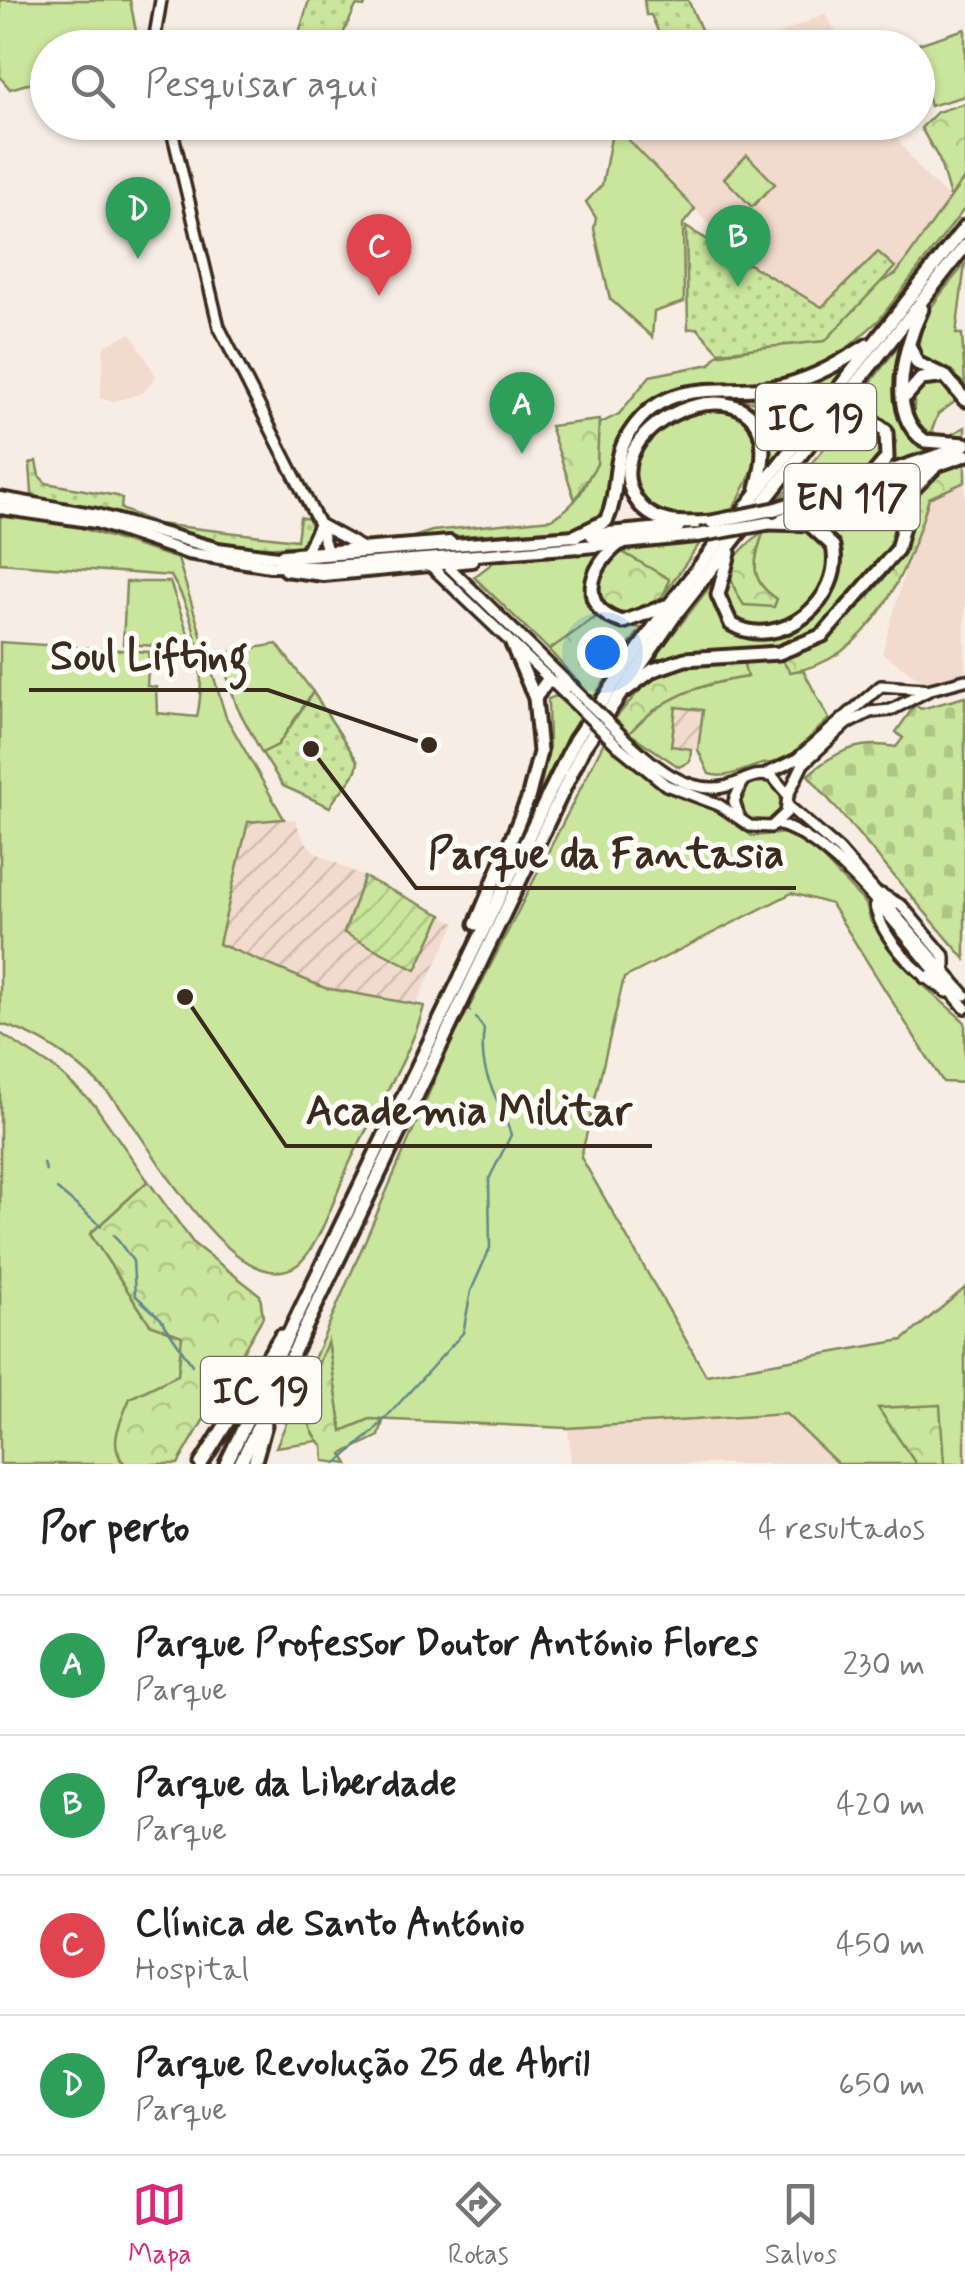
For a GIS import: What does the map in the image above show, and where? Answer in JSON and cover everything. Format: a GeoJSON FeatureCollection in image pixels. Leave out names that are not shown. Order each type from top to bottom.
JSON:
{"type":"FeatureCollection","features":[{"type":"Feature","properties":{"kind":"highway","name":"IC 19"},"geometry":{"type":"LineString","coordinates":[[226,1464],[566,756],[612,683],[670,604],[965,227]]}},
{"type":"Feature","properties":{"kind":"highway","name":"IC 19"},"geometry":{"type":"LineString","coordinates":[[240,1464],[541,831],[615,698],[965,246]]}},
{"type":"Feature","properties":{"kind":"highway"},"geometry":{"type":"LineString","coordinates":[[930,292],[909,343],[904,400],[918,435],[936,443],[965,446]]}},
{"type":"Feature","properties":{"kind":"highway"},"geometry":{"type":"LineString","coordinates":[[577,541],[606,521],[622,444],[644,415],[684,393],[707,388],[782,386],[829,370],[876,340]]}},
{"type":"Feature","properties":{"kind":"highway"},"geometry":{"type":"LineString","coordinates":[[909,343],[917,363],[946,377],[965,400]]}},
{"type":"Feature","properties":{"kind":"highway"},"geometry":{"type":"LineString","coordinates":[[904,400],[921,379],[946,377]]}},
{"type":"Feature","properties":{"kind":"highway"},"geometry":{"type":"LineString","coordinates":[[712,522],[666,521],[647,511],[634,496],[628,475],[631,454],[640,438],[662,420],[700,404],[727,403],[743,410],[756,421],[765,442],[756,494]]}},
{"type":"Feature","properties":{"kind":"highway"},"geometry":{"type":"LineString","coordinates":[[822,429],[848,414],[862,414],[882,425],[890,449],[866,482]]}},
{"type":"Feature","properties":{"kind":"highway","name":"EN 117"},"geometry":{"type":"LineString","coordinates":[[577,541],[775,509],[866,482],[965,446]]}},
{"type":"Feature","properties":{"kind":"highway","name":"EN 117"},"geometry":{"type":"LineString","coordinates":[[577,541],[619,544],[769,523],[965,455]]}},
{"type":"Feature","properties":{"kind":"highway"},"geometry":{"type":"LineString","coordinates":[[615,698],[653,670],[685,660],[779,652],[822,635],[898,550],[912,490],[934,468]]}},
{"type":"Feature","properties":{"kind":"highway"},"geometry":{"type":"LineString","coordinates":[[734,540],[718,585],[722,611],[731,624],[749,632],[782,628],[824,596],[836,558],[829,539],[809,524],[769,523]]}},
{"type":"Feature","properties":{"kind":"highway"},"geometry":{"type":"LineString","coordinates":[[619,544],[593,570],[590,586],[600,611],[622,622],[670,604]]}},
{"type":"Feature","properties":{"kind":"highway"},"geometry":{"type":"LineString","coordinates":[[463,966],[494,873],[534,780],[540,722],[535,698],[512,644]]}},
{"type":"Feature","properties":{"kind":"highway"},"geometry":{"type":"LineString","coordinates":[[535,698],[541,684],[550,680],[570,692]]}},
{"type":"Feature","properties":{"kind":"highway"},"geometry":{"type":"LineString","coordinates":[[201,1464],[266,1357],[296,1317]]}},
{"type":"Feature","properties":{"kind":"highway"},"geometry":{"type":"LineString","coordinates":[[254,1464],[277,1386]]}},
{"type":"Feature","properties":{"kind":"main road"},"geometry":{"type":"LineString","coordinates":[[0,498],[97,515],[271,562],[306,551],[329,562],[432,558],[476,545],[577,541]]}},
{"type":"Feature","properties":{"kind":"main road"},"geometry":{"type":"LineString","coordinates":[[6,509],[22,502]]}},
{"type":"Feature","properties":{"kind":"main road"},"geometry":{"type":"LineString","coordinates":[[6,509],[96,522],[188,553],[271,562],[432,558],[577,541]]}},
{"type":"Feature","properties":{"kind":"main road"},"geometry":{"type":"LineString","coordinates":[[329,562],[362,548],[470,562],[495,553]]}},
{"type":"Feature","properties":{"kind":"street"},"geometry":{"type":"LineString","coordinates":[[157,30],[161,0]]}},
{"type":"Feature","properties":{"kind":"street"},"geometry":{"type":"LineString","coordinates":[[174,140],[219,327],[319,524],[329,562]]}},
{"type":"Feature","properties":{"kind":"street"},"geometry":{"type":"LineString","coordinates":[[319,524],[362,548]]}},
{"type":"Feature","properties":{"kind":"street"},"geometry":{"type":"LineString","coordinates":[[306,551],[319,524]]}},
{"type":"Feature","properties":{"kind":"street"},"geometry":{"type":"LineString","coordinates":[[432,558],[462,580],[512,644],[550,680]]}},
{"type":"Feature","properties":{"kind":"street"},"geometry":{"type":"LineString","coordinates":[[432,558],[666,785],[757,828],[777,824],[803,832],[834,856],[942,974]]}},
{"type":"Feature","properties":{"kind":"street"},"geometry":{"type":"LineString","coordinates":[[462,580],[470,562]]}},
{"type":"Feature","properties":{"kind":"street"},"geometry":{"type":"LineString","coordinates":[[777,824],[803,764],[826,741],[860,716],[895,708],[931,689],[965,680]]}},
{"type":"Feature","properties":{"kind":"street"},"geometry":{"type":"LineString","coordinates":[[621,742],[692,786],[720,788],[797,759],[885,685],[931,689]]}},
{"type":"Feature","properties":{"kind":"street"},"geometry":{"type":"LineString","coordinates":[[897,688],[900,702]]}},
{"type":"Feature","properties":{"kind":"street"},"geometry":{"type":"LineString","coordinates":[[876,695],[884,710]]}},
{"type":"Feature","properties":{"kind":"street"},"geometry":{"type":"LineString","coordinates":[[765,774],[780,781],[788,800],[874,890],[961,996],[965,1008]]}},
{"type":"Feature","properties":{"kind":"street"},"geometry":{"type":"LineString","coordinates":[[739,817],[735,793],[745,779]]}},
{"type":"Feature","properties":{"kind":"street"},"geometry":{"type":"LineString","coordinates":[[874,904],[880,924],[925,978],[961,996]]}},
{"type":"Feature","properties":{"kind":"street"},"geometry":{"type":"LineString","coordinates":[[925,978],[942,974]]}},
{"type":"Feature","properties":{"kind":"shaded area"},"geometry":{"type":"Polygon","coordinates":[[[825,13],[835,30],[788,30],[825,13]]]}},
{"type":"Feature","properties":{"kind":"shaded area"},"geometry":{"type":"Polygon","coordinates":[[[628,140],[898,140],[921,171],[955,204],[889,299],[819,352],[724,240],[628,140]]]}},
{"type":"Feature","properties":{"kind":"shaded area"},"geometry":{"type":"Polygon","coordinates":[[[131,333],[156,376],[143,393],[115,401],[100,399],[104,346],[131,333]]]}},
{"type":"Feature","properties":{"kind":"shaded area"},"geometry":{"type":"Polygon","coordinates":[[[965,480],[965,672],[924,682],[882,653],[927,493],[965,480]]]}},
{"type":"Feature","properties":{"kind":"shaded area"},"geometry":{"type":"Polygon","coordinates":[[[676,707],[703,710],[698,750],[671,746],[676,707]]]}},
{"type":"Feature","properties":{"kind":"shaded area"},"geometry":{"type":"Polygon","coordinates":[[[295,819],[303,839],[316,853],[364,877],[345,933],[416,970],[442,915],[456,923],[415,1006],[325,988],[219,944],[248,821],[295,819]]]}},
{"type":"Feature","properties":{"kind":"shaded area"},"geometry":{"type":"Polygon","coordinates":[[[787,1414],[944,1464],[571,1464],[568,1428],[787,1414]]]}},
{"type":"Feature","properties":{"kind":"green space"},"geometry":{"type":"Polygon","coordinates":[[[0,0],[130,0],[136,30],[30,30],[30,83],[10,89],[0,77],[0,0]]]}},
{"type":"Feature","properties":{"kind":"green space"},"geometry":{"type":"Polygon","coordinates":[[[309,0],[367,0],[364,7],[356,6],[345,30],[300,30],[309,0]]]}},
{"type":"Feature","properties":{"kind":"green space"},"geometry":{"type":"Polygon","coordinates":[[[644,0],[688,0],[701,30],[658,30],[651,15],[646,15],[644,0]]]}},
{"type":"Feature","properties":{"kind":"green space"},"geometry":{"type":"Polygon","coordinates":[[[965,29],[965,96],[935,105],[935,39],[965,29]]]}},
{"type":"Feature","properties":{"kind":"green space"},"geometry":{"type":"Polygon","coordinates":[[[965,103],[965,177],[950,197],[939,159],[928,140],[935,140],[937,112],[965,103]]]}},
{"type":"Feature","properties":{"kind":"green space"},"geometry":{"type":"Polygon","coordinates":[[[611,140],[629,140],[695,209],[683,224],[684,302],[654,312],[652,337],[610,299],[594,229],[596,218],[586,202],[602,185],[611,140]]]}},
{"type":"Feature","properties":{"kind":"green space"},"geometry":{"type":"Polygon","coordinates":[[[747,155],[775,184],[752,207],[724,178],[747,155]]]}},
{"type":"Feature","properties":{"kind":"green space"},"geometry":{"type":"Polygon","coordinates":[[[965,177],[965,208],[879,320],[833,361],[783,380],[690,385],[655,400],[619,442],[602,517],[580,528],[404,540],[432,531],[551,519],[564,511],[588,480],[597,425],[619,414],[650,376],[710,364],[717,355],[760,347],[896,274],[965,177]]]}},
{"type":"Feature","properties":{"kind":"green space"},"geometry":{"type":"Polygon","coordinates":[[[686,227],[822,307],[878,252],[895,267],[825,341],[719,352],[697,328],[688,329],[686,227]]]}},
{"type":"Feature","properties":{"kind":"green space"},"geometry":{"type":"Polygon","coordinates":[[[965,264],[956,334],[962,334],[965,384],[919,354],[919,340],[926,316],[965,264]]]}},
{"type":"Feature","properties":{"kind":"green space"},"geometry":{"type":"Polygon","coordinates":[[[907,335],[906,422],[945,447],[888,466],[896,442],[890,426],[874,413],[851,408],[907,335]]]}},
{"type":"Feature","properties":{"kind":"green space"},"geometry":{"type":"Polygon","coordinates":[[[844,371],[772,463],[769,435],[775,424],[756,402],[722,396],[700,400],[665,415],[626,444],[646,421],[670,406],[723,391],[809,379],[844,371]]]}},
{"type":"Feature","properties":{"kind":"green space"},"geometry":{"type":"Polygon","coordinates":[[[935,380],[944,381],[960,398],[938,414],[932,430],[941,439],[913,420],[915,391],[935,380]]]}},
{"type":"Feature","properties":{"kind":"green space"},"geometry":{"type":"Polygon","coordinates":[[[712,408],[735,412],[749,420],[757,432],[755,463],[740,496],[731,511],[689,516],[659,510],[640,497],[633,478],[637,458],[652,437],[677,420],[712,408]]]}},
{"type":"Feature","properties":{"kind":"green space"},"geometry":{"type":"Polygon","coordinates":[[[850,419],[868,419],[884,434],[882,451],[874,464],[829,489],[778,501],[850,419]]]}},
{"type":"Feature","properties":{"kind":"green space"},"geometry":{"type":"Polygon","coordinates":[[[599,420],[597,464],[575,500],[550,426],[599,420]]]}},
{"type":"Feature","properties":{"kind":"green space"},"geometry":{"type":"Polygon","coordinates":[[[965,427],[965,439],[941,440],[965,427]]]}},
{"type":"Feature","properties":{"kind":"green space"},"geometry":{"type":"Polygon","coordinates":[[[965,459],[965,482],[929,498],[898,581],[865,631],[844,650],[819,664],[790,672],[779,656],[816,645],[862,603],[901,554],[922,487],[944,468],[965,459]]]}},
{"type":"Feature","properties":{"kind":"green space"},"geometry":{"type":"Polygon","coordinates":[[[36,461],[39,476],[46,483],[117,496],[122,499],[121,509],[157,524],[297,540],[300,517],[309,519],[312,534],[301,545],[239,545],[43,501],[32,493],[30,464],[36,461]]]}},
{"type":"Feature","properties":{"kind":"green space"},"geometry":{"type":"Polygon","coordinates":[[[895,488],[902,489],[904,505],[895,548],[818,631],[786,647],[698,650],[652,661],[715,580],[721,613],[737,631],[759,636],[785,630],[810,616],[829,595],[841,571],[838,540],[812,517],[895,488]]]}},
{"type":"Feature","properties":{"kind":"green space"},"geometry":{"type":"Polygon","coordinates":[[[0,513],[75,526],[178,559],[226,717],[284,819],[248,822],[219,944],[325,988],[424,1006],[410,1045],[349,1164],[320,1233],[297,1265],[273,1271],[248,1262],[222,1242],[196,1214],[106,1091],[49,1045],[0,1024],[0,642],[149,652],[147,686],[156,687],[157,713],[197,717],[201,681],[193,626],[171,576],[0,563],[0,513]]]}},
{"type":"Feature","properties":{"kind":"green space"},"geometry":{"type":"Polygon","coordinates":[[[789,525],[809,529],[829,543],[831,558],[824,583],[808,604],[773,627],[741,620],[727,595],[728,571],[777,599],[757,577],[756,560],[764,530],[789,525]]]}},
{"type":"Feature","properties":{"kind":"green space"},"geometry":{"type":"Polygon","coordinates":[[[764,530],[757,577],[777,599],[774,607],[744,605],[732,581],[737,556],[764,530]]]}},
{"type":"Feature","properties":{"kind":"green space"},"geometry":{"type":"Polygon","coordinates":[[[702,540],[667,590],[668,579],[622,552],[702,540]]]}},
{"type":"Feature","properties":{"kind":"green space"},"geometry":{"type":"Polygon","coordinates":[[[622,552],[669,579],[659,600],[625,616],[602,604],[599,588],[605,568],[622,552]]]}},
{"type":"Feature","properties":{"kind":"green space"},"geometry":{"type":"Polygon","coordinates":[[[600,553],[585,584],[588,599],[599,616],[549,650],[474,577],[499,558],[600,553]]]}},
{"type":"Feature","properties":{"kind":"green space"},"geometry":{"type":"Polygon","coordinates":[[[126,582],[170,582],[193,648],[123,644],[126,582]]]}},
{"type":"Feature","properties":{"kind":"green space"},"geometry":{"type":"Polygon","coordinates":[[[600,614],[612,624],[641,628],[593,698],[549,650],[600,614]]]}},
{"type":"Feature","properties":{"kind":"green space"},"geometry":{"type":"Polygon","coordinates":[[[277,644],[313,692],[278,745],[262,753],[237,707],[220,654],[277,644]]]}},
{"type":"Feature","properties":{"kind":"green space"},"geometry":{"type":"Polygon","coordinates":[[[779,656],[790,671],[803,670],[829,719],[782,764],[763,764],[728,775],[709,774],[698,750],[703,710],[676,707],[671,746],[691,749],[690,761],[679,767],[629,733],[655,710],[682,694],[746,677],[743,660],[779,656]]]}},
{"type":"Feature","properties":{"kind":"green space"},"geometry":{"type":"Polygon","coordinates":[[[743,660],[747,677],[682,694],[655,710],[629,733],[615,719],[645,686],[669,670],[743,660]]]}},
{"type":"Feature","properties":{"kind":"green space"},"geometry":{"type":"Polygon","coordinates":[[[313,692],[358,762],[354,775],[330,807],[283,786],[262,753],[278,745],[313,692]]]}},
{"type":"Feature","properties":{"kind":"green space"},"geometry":{"type":"Polygon","coordinates":[[[556,696],[579,717],[539,793],[549,746],[548,699],[556,696]]]}},
{"type":"Feature","properties":{"kind":"green space"},"geometry":{"type":"Polygon","coordinates":[[[965,697],[965,959],[808,775],[849,749],[871,745],[896,747],[903,738],[896,732],[915,705],[921,709],[965,697]]]}},
{"type":"Feature","properties":{"kind":"green space"},"geometry":{"type":"Polygon","coordinates":[[[604,742],[663,790],[710,806],[752,836],[787,833],[802,837],[866,904],[871,922],[923,985],[965,1022],[965,1083],[943,1082],[831,904],[792,893],[624,978],[581,1157],[706,1375],[903,1340],[965,1288],[965,1464],[838,1464],[786,1414],[568,1428],[371,1419],[342,1431],[328,1343],[318,1441],[276,1447],[448,1049],[604,742]]]}},
{"type":"Feature","properties":{"kind":"green space"},"geometry":{"type":"Polygon","coordinates":[[[761,780],[776,787],[783,802],[776,817],[761,824],[746,817],[739,802],[746,787],[761,780]]]}},
{"type":"Feature","properties":{"kind":"green space"},"geometry":{"type":"Polygon","coordinates":[[[364,877],[442,915],[416,970],[344,933],[364,877]]]}},
{"type":"Feature","properties":{"kind":"green space"},"geometry":{"type":"Polygon","coordinates":[[[0,1033],[57,1070],[94,1104],[148,1181],[90,1234],[150,1324],[183,1336],[178,1375],[120,1459],[124,1464],[0,1464],[0,1033]]]}},
{"type":"Feature","properties":{"kind":"green space"},"geometry":{"type":"Polygon","coordinates":[[[148,1181],[194,1244],[260,1295],[263,1317],[178,1464],[125,1464],[119,1457],[117,1432],[130,1398],[178,1375],[182,1336],[150,1324],[90,1234],[148,1181]]]}},
{"type":"Feature","properties":{"kind":"green space"},"geometry":{"type":"Polygon","coordinates":[[[328,1341],[342,1431],[370,1419],[383,1421],[379,1436],[342,1454],[348,1464],[324,1461],[323,1446],[309,1421],[308,1395],[328,1341]]]}},
{"type":"Feature","properties":{"kind":"green space"},"geometry":{"type":"Polygon","coordinates":[[[940,1405],[944,1464],[916,1464],[878,1408],[940,1405]]]}},
{"type":"Feature","properties":{"kind":"waterway"},"geometry":{"type":"LineString","coordinates":[[466,1008],[470,1011]]}},
{"type":"Feature","properties":{"kind":"waterway"},"geometry":{"type":"LineString","coordinates":[[336,1464],[373,1432],[463,1333],[471,1291],[490,1248],[489,1179],[511,1135],[486,1073],[484,1029],[476,1018]]}},
{"type":"Feature","properties":{"kind":"waterway"},"geometry":{"type":"LineString","coordinates":[[43,1163],[46,1171]]}},
{"type":"Feature","properties":{"kind":"waterway"},"geometry":{"type":"LineString","coordinates":[[57,1189],[101,1226]]}},
{"type":"Feature","properties":{"kind":"waterway"},"geometry":{"type":"LineString","coordinates":[[114,1235],[133,1261],[135,1295],[161,1319],[192,1365]]}},
{"type":"Feature","properties":{"kind":"waterway"},"geometry":{"type":"LineString","coordinates":[[202,1373],[214,1381]]}},
{"type":"Feature","properties":{"kind":"place","name":"Parque Revolução 25 de Abril"},"geometry":{"type":"Point","coordinates":[138,259]}},
{"type":"Feature","properties":{"kind":"place","name":"Parque da Liberdade"},"geometry":{"type":"Point","coordinates":[738,287]}},
{"type":"Feature","properties":{"kind":"place","name":"Clínica de Santo António"},"geometry":{"type":"Point","coordinates":[379,296]}},
{"type":"Feature","properties":{"kind":"place","name":"Parque Professor Doutor António Flores"},"geometry":{"type":"Point","coordinates":[522,454]}},
{"type":"Feature","properties":{"kind":"place","name":"Soul Lifting"},"geometry":{"type":"Point","coordinates":[429,745]}},
{"type":"Feature","properties":{"kind":"place","name":"Parque da Fantasia"},"geometry":{"type":"Point","coordinates":[311,749]}},
{"type":"Feature","properties":{"kind":"place","name":"Academia Militar"},"geometry":{"type":"Point","coordinates":[185,997]}}]}
